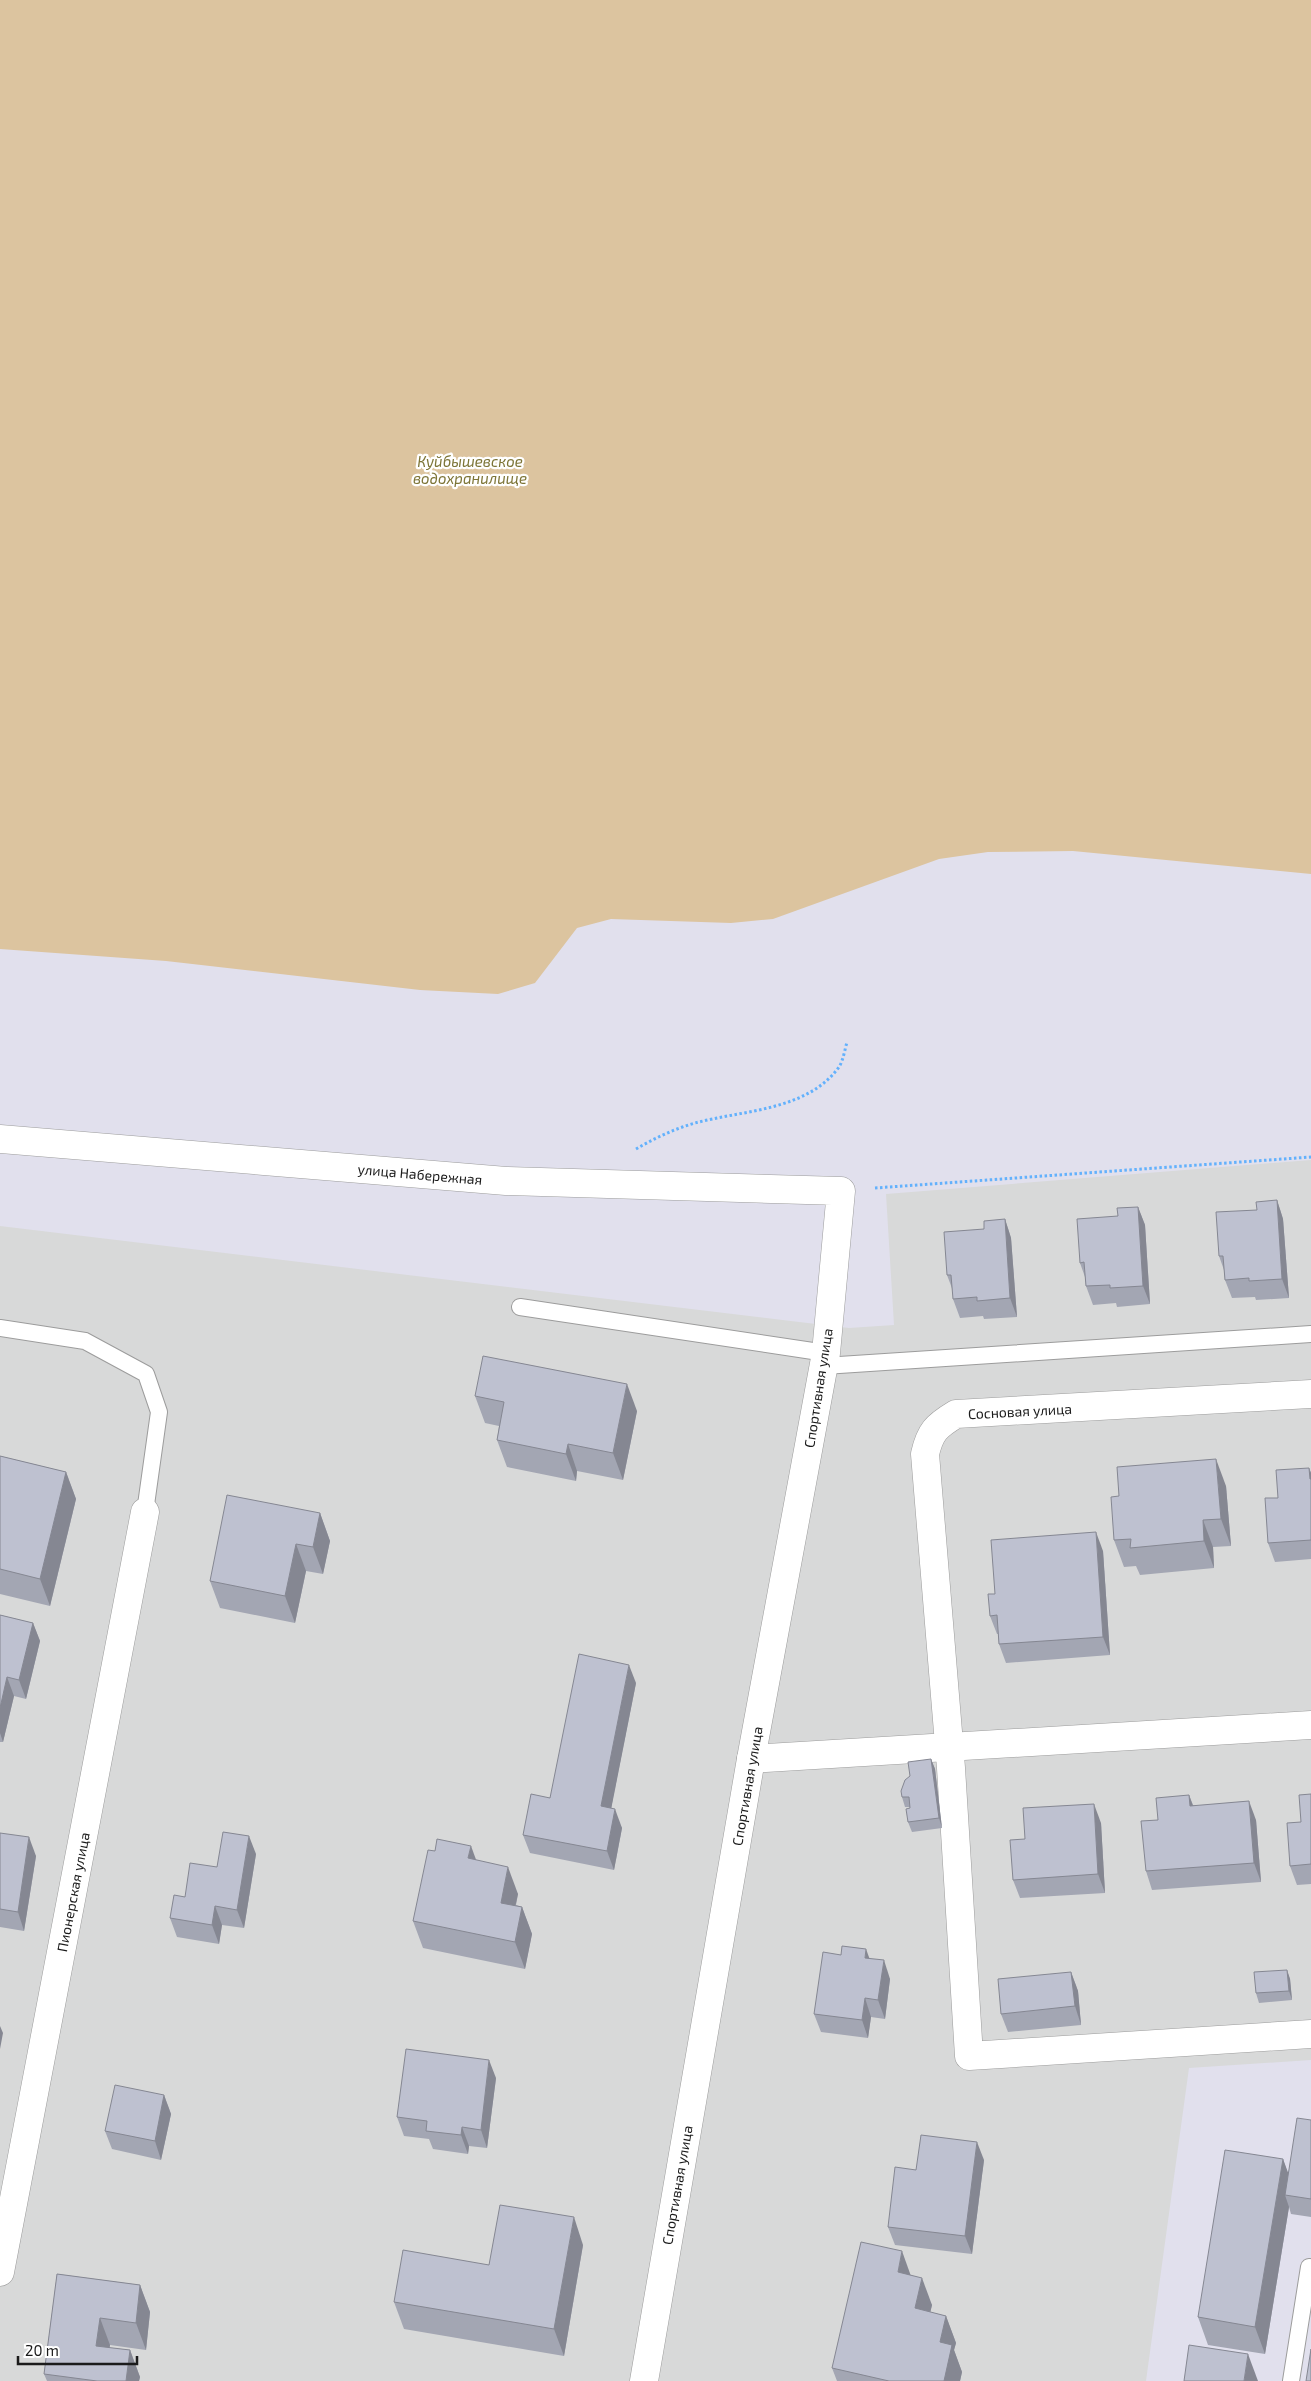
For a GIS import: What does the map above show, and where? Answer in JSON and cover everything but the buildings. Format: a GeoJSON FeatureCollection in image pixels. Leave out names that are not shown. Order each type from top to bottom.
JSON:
{"type":"FeatureCollection","features":[{"type":"Feature","properties":{"kind":"street","name":"улица Набережная"},"geometry":{"type":"LineString","coordinates":[[0,1139],[506,1181],[841,1191]]}},
{"type":"Feature","properties":{"kind":"street","name":"Спортивная улица"},"geometry":{"type":"LineString","coordinates":[[644,2381],[751,1759],[825,1360],[841,1191]]}},
{"type":"Feature","properties":{"kind":"street","name":"Сосновая улица"},"geometry":{"type":"LineString","coordinates":[[1311,1394],[956,1414],[939,1424],[929,1438],[925,1454],[950,1757],[968,2056],[1311,2034]]}},
{"type":"Feature","properties":{"kind":"street","name":"Пионерская улица"},"geometry":{"type":"LineString","coordinates":[[0,2272],[145,1512]]}},
{"type":"Feature","properties":{"kind":"street"},"geometry":{"type":"LineString","coordinates":[[751,1759],[950,1757],[1311,1725]]}},
{"type":"Feature","properties":{"kind":"lane"},"geometry":{"type":"LineString","coordinates":[[520,1307],[825,1360],[1311,1334]]}},
{"type":"Feature","properties":{"kind":"lane"},"geometry":{"type":"LineString","coordinates":[[0,1328],[85,1341],[146,1374],[159,1412],[145,1512]]}},
{"type":"Feature","properties":{"kind":"lane"},"geometry":{"type":"LineString","coordinates":[[1291,2381],[1309,2267]]}},
{"type":"Feature","properties":{"kind":"path"},"geometry":{"type":"LineString","coordinates":[[592,1184],[624,1157],[661,1135],[696,1123],[778,1105],[818,1088],[840,1066],[847,1042]]}},
{"type":"Feature","properties":{"kind":"path"},"geometry":{"type":"LineString","coordinates":[[841,1191],[1311,1157]]}},
{"type":"Feature","properties":{"kind":"shaded area"},"geometry":{"type":"Polygon","coordinates":[[[1311,1160],[1311,2060],[1189,2068],[1146,2381],[0,2381],[0,1226],[849,1328],[894,1325],[886,1194],[1311,1160]]]}},
{"type":"Feature","properties":{"kind":"water","name":"Куйбышевское водохранилище"},"geometry":{"type":"Polygon","coordinates":[[[0,0],[1311,0],[1311,874],[1073,851],[988,852],[939,859],[773,919],[731,923],[611,919],[577,928],[535,983],[498,994],[420,990],[166,961],[0,949],[0,0]]]}}]}
